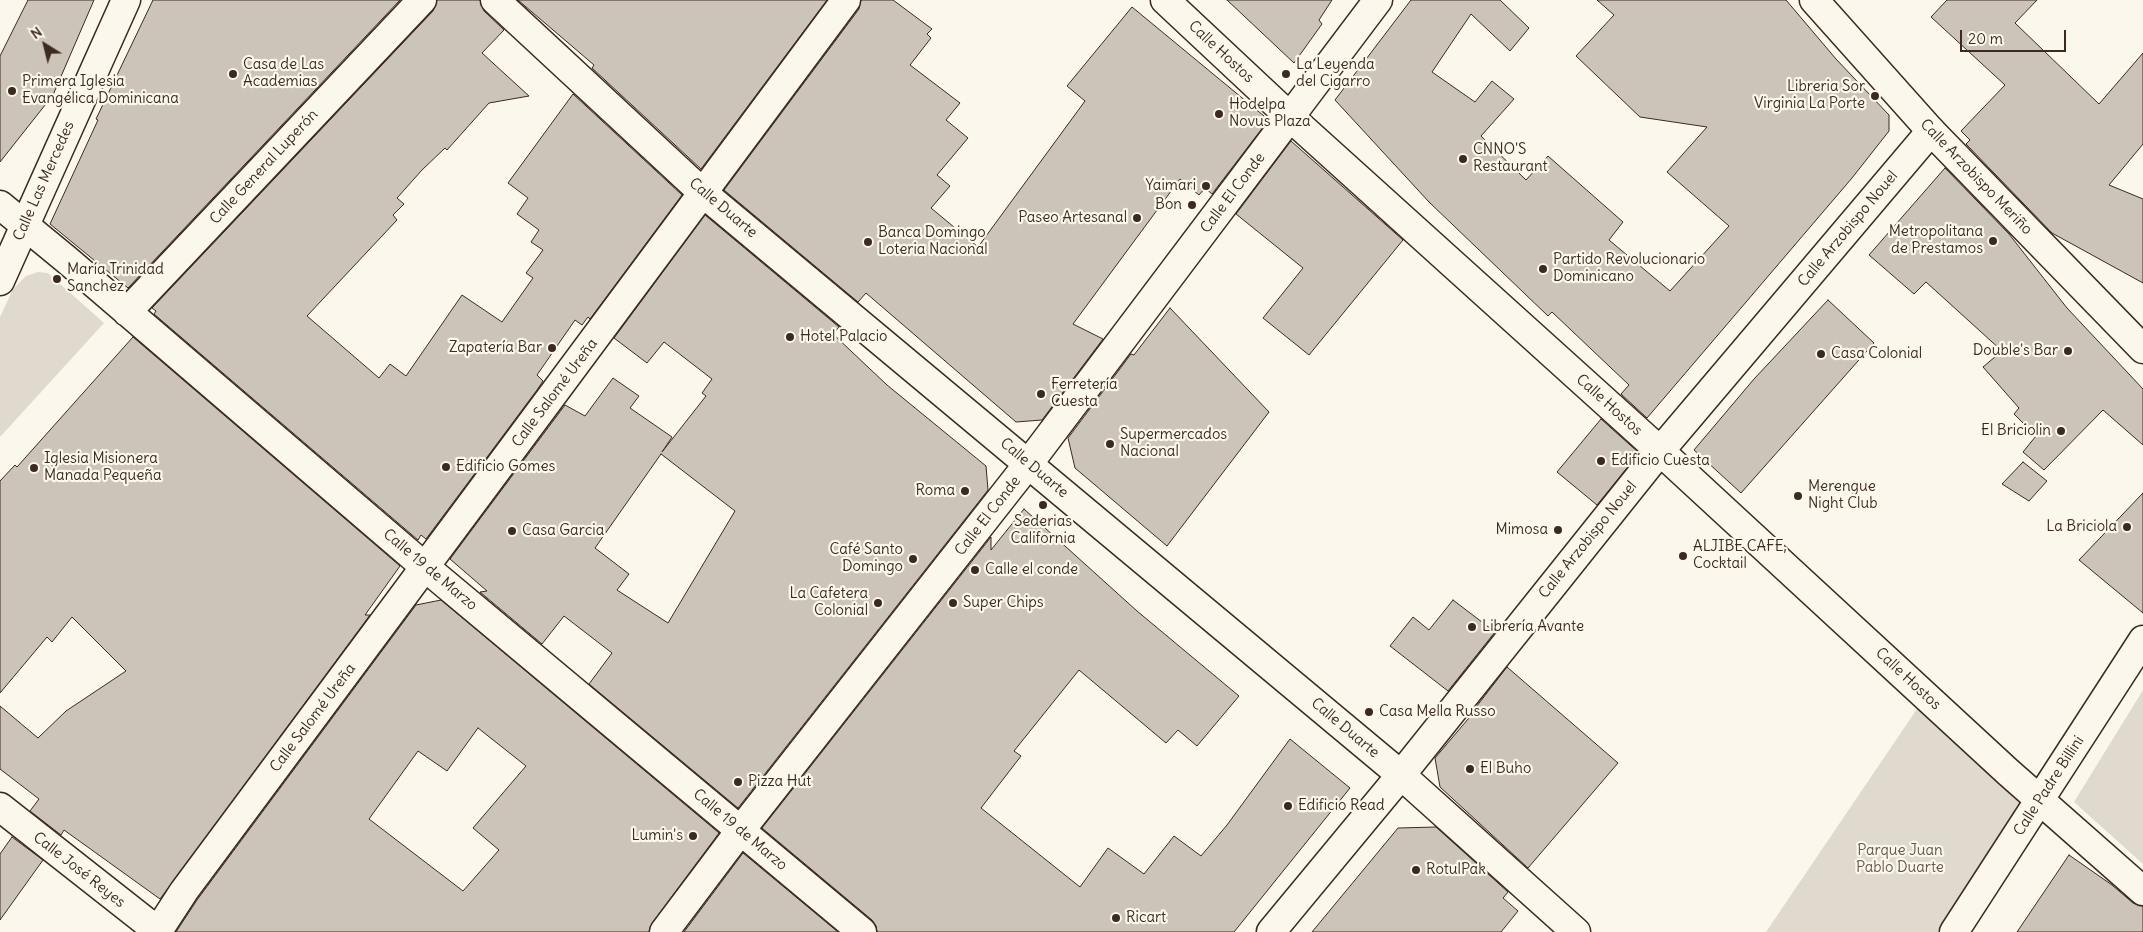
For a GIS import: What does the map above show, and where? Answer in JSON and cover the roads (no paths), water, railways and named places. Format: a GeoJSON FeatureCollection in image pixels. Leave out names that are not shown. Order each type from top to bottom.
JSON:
{"type":"FeatureCollection","features":[{"type":"Feature","properties":{"kind":"street","name":"Calle Las Mercedes"},"geometry":{"type":"LineString","coordinates":[[0,281],[126,0]]}},
{"type":"Feature","properties":{"kind":"street","name":"Calle General Luperón"},"geometry":{"type":"LineString","coordinates":[[127,312],[422,0]]}},
{"type":"Feature","properties":{"kind":"street","name":"Calle Duarte"},"geometry":{"type":"LineString","coordinates":[[495,0],[703,193],[1401,775],[1576,932]]}},
{"type":"Feature","properties":{"kind":"street","name":"Calle Salomé Ureña"},"geometry":{"type":"LineString","coordinates":[[158,932],[184,891],[846,0]]}},
{"type":"Feature","properties":{"kind":"street","name":"Calle Hostos"},"geometry":{"type":"LineString","coordinates":[[1165,0],[1290,117],[1660,451],[2008,772],[2143,891]]}},
{"type":"Feature","properties":{"kind":"street","name":"Calle El Conde"},"geometry":{"type":"LineString","coordinates":[[664,932],[740,831],[1029,463],[1378,0]]}},
{"type":"Feature","properties":{"kind":"street","name":"Calle Arzobispo Meriño"},"geometry":{"type":"LineString","coordinates":[[1814,0],[1931,131],[2143,349]]}},
{"type":"Feature","properties":{"kind":"street","name":"Calle Arzobispo Nouel"},"geometry":{"type":"LineString","coordinates":[[1272,932],[1401,775],[1660,451],[1931,131]]}},
{"type":"Feature","properties":{"kind":"street","name":"Calle 19 de Marzo"},"geometry":{"type":"LineString","coordinates":[[0,206],[67,260],[425,567],[862,932]]}},
{"type":"Feature","properties":{"kind":"street","name":"Calle Padre Billini"},"geometry":{"type":"LineString","coordinates":[[1954,932],[2143,640]]}},
{"type":"Feature","properties":{"kind":"street","name":"Calle José Reyes"},"geometry":{"type":"LineString","coordinates":[[0,807],[158,932]]}},
{"type":"Feature","properties":{"kind":"place","name":"Casa de Las Academias"},"geometry":{"type":"Point","coordinates":[233,74]}},
{"type":"Feature","properties":{"kind":"place","name":"La Leyenda del Cigarro"},"geometry":{"type":"Point","coordinates":[1286,74]}},
{"type":"Feature","properties":{"kind":"place","name":"Primera Iglesia Evangélica Dominicana"},"geometry":{"type":"Point","coordinates":[12,91]}},
{"type":"Feature","properties":{"kind":"place","name":"Libreria Sor Virginia La Porte"},"geometry":{"type":"Point","coordinates":[1875,96]}},
{"type":"Feature","properties":{"kind":"place","name":"Hodelpa Novus Plaza"},"geometry":{"type":"Point","coordinates":[1219,114]}},
{"type":"Feature","properties":{"kind":"place","name":"CNNO'S Restaurant"},"geometry":{"type":"Point","coordinates":[1463,159]}},
{"type":"Feature","properties":{"kind":"place","name":"Yaimari"},"geometry":{"type":"Point","coordinates":[1206,186]}},
{"type":"Feature","properties":{"kind":"place","name":"Bon"},"geometry":{"type":"Point","coordinates":[1192,205]}},
{"type":"Feature","properties":{"kind":"place","name":"Paseo Artesanal"},"geometry":{"type":"Point","coordinates":[1137,218]}},
{"type":"Feature","properties":{"kind":"place","name":"Metropolitana de Prestamos"},"geometry":{"type":"Point","coordinates":[1993,241]}},
{"type":"Feature","properties":{"kind":"place","name":"Banca Domingo Loteria Nacional"},"geometry":{"type":"Point","coordinates":[868,242]}},
{"type":"Feature","properties":{"kind":"place","name":"Partido Revolucionario Dominicano"},"geometry":{"type":"Point","coordinates":[1543,269]}},
{"type":"Feature","properties":{"kind":"place","name":"María Trinidad Sanchez"},"geometry":{"type":"Point","coordinates":[57,279]}},
{"type":"Feature","properties":{"kind":"place","name":"Hotel Palacio"},"geometry":{"type":"Point","coordinates":[790,337]}},
{"type":"Feature","properties":{"kind":"place","name":"Zapatería Bar"},"geometry":{"type":"Point","coordinates":[552,348]}},
{"type":"Feature","properties":{"kind":"place","name":"Double's Bar"},"geometry":{"type":"Point","coordinates":[2068,351]}},
{"type":"Feature","properties":{"kind":"place","name":"Casa Colonial"},"geometry":{"type":"Point","coordinates":[1821,354]}},
{"type":"Feature","properties":{"kind":"place","name":"Ferretería Cuesta"},"geometry":{"type":"Point","coordinates":[1041,394]}},
{"type":"Feature","properties":{"kind":"place","name":"El Briciolin"},"geometry":{"type":"Point","coordinates":[2061,431]}},
{"type":"Feature","properties":{"kind":"place","name":"Supermercados Nacional"},"geometry":{"type":"Point","coordinates":[1110,444]}},
{"type":"Feature","properties":{"kind":"place","name":"Edificio Cuesta"},"geometry":{"type":"Point","coordinates":[1601,461]}},
{"type":"Feature","properties":{"kind":"place","name":"Edificio Gomes"},"geometry":{"type":"Point","coordinates":[446,467]}},
{"type":"Feature","properties":{"kind":"place","name":"Iglesia Misionera Manada Pequeña"},"geometry":{"type":"Point","coordinates":[34,468]}},
{"type":"Feature","properties":{"kind":"place","name":"Roma"},"geometry":{"type":"Point","coordinates":[965,491]}},
{"type":"Feature","properties":{"kind":"place","name":"Merengue Night Club"},"geometry":{"type":"Point","coordinates":[1798,496]}},
{"type":"Feature","properties":{"kind":"place","name":"Sederias California"},"geometry":{"type":"Point","coordinates":[1043,505]}},
{"type":"Feature","properties":{"kind":"place","name":"La Briciola"},"geometry":{"type":"Point","coordinates":[2127,527]}},
{"type":"Feature","properties":{"kind":"place","name":"Mimosa"},"geometry":{"type":"Point","coordinates":[1558,530]}},
{"type":"Feature","properties":{"kind":"place","name":"Casa Garcia"},"geometry":{"type":"Point","coordinates":[512,531]}},
{"type":"Feature","properties":{"kind":"place","name":"ALJIBE CAFE, Cocktail"},"geometry":{"type":"Point","coordinates":[1683,556]}},
{"type":"Feature","properties":{"kind":"place","name":"Café Santo Domingo"},"geometry":{"type":"Point","coordinates":[913,559]}},
{"type":"Feature","properties":{"kind":"place","name":"Calle el conde"},"geometry":{"type":"Point","coordinates":[975,570]}},
{"type":"Feature","properties":{"kind":"place","name":"La Cafetera Colonial"},"geometry":{"type":"Point","coordinates":[878,603]}},
{"type":"Feature","properties":{"kind":"place","name":"Super Chips"},"geometry":{"type":"Point","coordinates":[953,603]}},
{"type":"Feature","properties":{"kind":"place","name":"Librería Avante"},"geometry":{"type":"Point","coordinates":[1472,627]}},
{"type":"Feature","properties":{"kind":"place","name":"Casa Mella Russo"},"geometry":{"type":"Point","coordinates":[1369,712]}},
{"type":"Feature","properties":{"kind":"place","name":"El Buho"},"geometry":{"type":"Point","coordinates":[1470,769]}},
{"type":"Feature","properties":{"kind":"place","name":"Pizza Hut"},"geometry":{"type":"Point","coordinates":[738,782]}},
{"type":"Feature","properties":{"kind":"place","name":"Edificio Read"},"geometry":{"type":"Point","coordinates":[1288,806]}},
{"type":"Feature","properties":{"kind":"place","name":"Lumin's"},"geometry":{"type":"Point","coordinates":[693,836]}},
{"type":"Feature","properties":{"kind":"place","name":"RotulPak"},"geometry":{"type":"Point","coordinates":[1416,870]}},
{"type":"Feature","properties":{"kind":"place","name":"Ricart"},"geometry":{"type":"Point","coordinates":[1116,918]}},
{"type":"Feature","properties":{"kind":"park label","name":"Parque Juan Pablo Duarte"},"geometry":{"type":"Point","coordinates":[1900,860]}}]}
